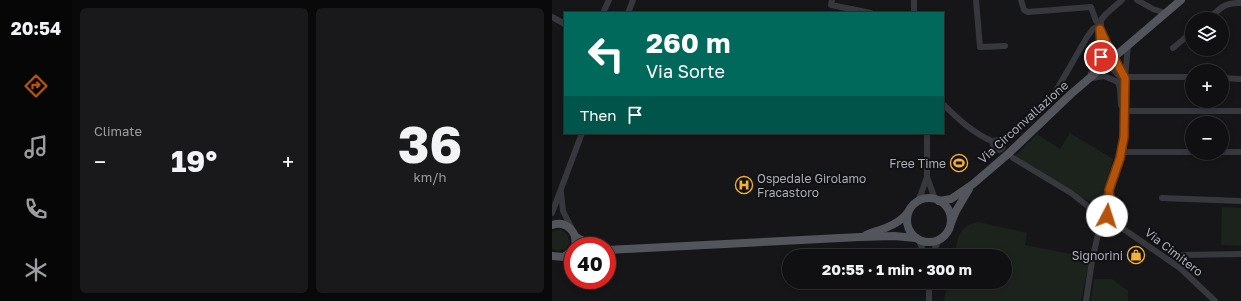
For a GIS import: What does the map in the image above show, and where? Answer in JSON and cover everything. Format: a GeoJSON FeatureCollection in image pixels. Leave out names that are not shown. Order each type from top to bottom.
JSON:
{"type":"FeatureCollection","features":[{"type":"Feature","properties":{"kind":"main road","name":"Via Circonvallazione"},"geometry":{"type":"LineString","coordinates":[[937,200],[951,199],[973,184],[1128,45],[1181,0]]}},
{"type":"Feature","properties":{"kind":"main road","name":"Via Circonvallazione"},"geometry":{"type":"LineString","coordinates":[[950,226],[956,211],[973,184]]}},
{"type":"Feature","properties":{"kind":"main road"},"geometry":{"type":"LineString","coordinates":[[616,249],[730,245],[778,240],[791,241],[894,236],[933,242],[939,240],[948,231],[951,218],[945,205],[937,200],[926,198],[917,202],[903,219],[892,226],[860,237]]}},
{"type":"Feature","properties":{"kind":"main road"},"geometry":{"type":"LineString","coordinates":[[908,212],[907,227],[917,239]]}},
{"type":"Feature","properties":{"kind":"main road"},"geometry":{"type":"LineString","coordinates":[[552,225],[562,223],[579,237]]}},
{"type":"Feature","properties":{"kind":"main road"},"geometry":{"type":"LineString","coordinates":[[574,233],[574,237]]}},
{"type":"Feature","properties":{"kind":"main road"},"geometry":{"type":"LineString","coordinates":[[616,248],[624,249]]}},
{"type":"Feature","properties":{"kind":"main road"},"geometry":{"type":"LineString","coordinates":[[552,262],[556,257]]}},
{"type":"Feature","properties":{"kind":"street"},"geometry":{"type":"LineString","coordinates":[[603,12],[609,0]]}},
{"type":"Feature","properties":{"kind":"street"},"geometry":{"type":"LineString","coordinates":[[832,0],[831,5],[866,12]]}},
{"type":"Feature","properties":{"kind":"street"},"geometry":{"type":"LineString","coordinates":[[914,0],[914,12]]}},
{"type":"Feature","properties":{"kind":"street"},"geometry":{"type":"LineString","coordinates":[[976,0],[980,47],[1005,46]]}},
{"type":"Feature","properties":{"kind":"street"},"geometry":{"type":"LineString","coordinates":[[1021,0],[1024,10],[1028,12],[1092,7],[1112,66],[1122,79],[1129,76],[1185,77]]}},
{"type":"Feature","properties":{"kind":"street"},"geometry":{"type":"LineString","coordinates":[[1083,85],[1084,80],[1101,60],[1100,27],[1102,18],[1122,0]]}},
{"type":"Feature","properties":{"kind":"street"},"geometry":{"type":"LineString","coordinates":[[1137,0],[1152,9],[1165,13]]}},
{"type":"Feature","properties":{"kind":"street"},"geometry":{"type":"LineString","coordinates":[[628,12],[630,1]]}},
{"type":"Feature","properties":{"kind":"street"},"geometry":{"type":"LineString","coordinates":[[1216,12],[1226,4],[1241,3]]}},
{"type":"Feature","properties":{"kind":"street"},"geometry":{"type":"LineString","coordinates":[[552,17],[564,23]]}},
{"type":"Feature","properties":{"kind":"street"},"geometry":{"type":"LineString","coordinates":[[944,105],[956,117],[983,137],[994,142],[1013,135],[1049,103],[1090,33],[1093,29],[1100,27]]}},
{"type":"Feature","properties":{"kind":"street"},"geometry":{"type":"LineString","coordinates":[[1173,48],[1185,38]]}},
{"type":"Feature","properties":{"kind":"street"},"geometry":{"type":"LineString","coordinates":[[1101,45],[1111,61]]}},
{"type":"Feature","properties":{"kind":"street"},"geometry":{"type":"LineString","coordinates":[[1086,301],[1092,261],[1100,225],[1105,213],[1109,190],[1124,137],[1125,78],[1128,45]]}},
{"type":"Feature","properties":{"kind":"street"},"geometry":{"type":"LineString","coordinates":[[1092,78],[1104,76],[1118,82],[1121,107],[1125,111],[1241,111]]}},
{"type":"Feature","properties":{"kind":"street"},"geometry":{"type":"LineString","coordinates":[[1229,78],[1241,79]]}},
{"type":"Feature","properties":{"kind":"street"},"geometry":{"type":"LineString","coordinates":[[552,213],[582,134]]}},
{"type":"Feature","properties":{"kind":"street"},"geometry":{"type":"LineString","coordinates":[[917,202],[927,177],[927,134]]}},
{"type":"Feature","properties":{"kind":"street"},"geometry":{"type":"LineString","coordinates":[[994,142],[994,148],[999,150],[1003,146],[1001,140]]}},
{"type":"Feature","properties":{"kind":"street"},"geometry":{"type":"LineString","coordinates":[[1121,152],[1185,152]]}},
{"type":"Feature","properties":{"kind":"street"},"geometry":{"type":"LineString","coordinates":[[1229,152],[1241,152]]}},
{"type":"Feature","properties":{"kind":"street","name":"Via Cimitero"},"geometry":{"type":"LineString","coordinates":[[1013,158],[1085,203],[1105,213],[1171,261],[1215,301]]}},
{"type":"Feature","properties":{"kind":"street"},"geometry":{"type":"LineString","coordinates":[[927,177],[937,200]]}},
{"type":"Feature","properties":{"kind":"street"},"geometry":{"type":"LineString","coordinates":[[1105,213],[1097,208],[1109,190]]}},
{"type":"Feature","properties":{"kind":"street"},"geometry":{"type":"LineString","coordinates":[[560,191],[563,210],[574,233]]}},
{"type":"Feature","properties":{"kind":"street"},"geometry":{"type":"LineString","coordinates":[[1162,198],[1241,201]]}},
{"type":"Feature","properties":{"kind":"street","name":"Via Cimitero"},"geometry":{"type":"LineString","coordinates":[[1085,203],[1105,203],[1105,213]]}},
{"type":"Feature","properties":{"kind":"street"},"geometry":{"type":"LineString","coordinates":[[917,239],[922,249]]}},
{"type":"Feature","properties":{"kind":"street"},"geometry":{"type":"LineString","coordinates":[[934,249],[939,240]]}},
{"type":"Feature","properties":{"kind":"street"},"geometry":{"type":"LineString","coordinates":[[1171,261],[1181,255],[1241,254]]}},
{"type":"Feature","properties":{"kind":"street"},"geometry":{"type":"LineString","coordinates":[[929,289],[929,301]]}},
{"type":"Feature","properties":{"kind":"shaded area"},"geometry":{"type":"Polygon","coordinates":[[[1070,133],[1113,159],[1105,192],[1096,204],[1071,193],[1013,158],[1037,134],[1060,149],[1070,133]]]}},
{"type":"Feature","properties":{"kind":"shaded area"},"geometry":{"type":"Polygon","coordinates":[[[1222,207],[1241,208],[1241,246],[1221,245],[1222,207]]]}},
{"type":"Feature","properties":{"kind":"shaded area"},"geometry":{"type":"Polygon","coordinates":[[[978,222],[1027,233],[1025,245],[1090,258],[1081,301],[944,301],[947,289],[1012,289],[1012,249],[956,249],[960,234],[966,226],[978,222]]]}},
{"type":"Feature","properties":{"kind":"shaded area"},"geometry":{"type":"Polygon","coordinates":[[[560,229],[567,234],[568,237],[564,237],[564,250],[558,251],[552,249],[552,232],[560,229]]]}},
{"type":"Feature","properties":{"kind":"shaded area"},"geometry":{"type":"Polygon","coordinates":[[[1094,279],[1112,279],[1128,291],[1128,301],[1091,301],[1094,279]]]}},
{"type":"Feature","properties":{"kind":"place","name":"Free Time"},"geometry":{"type":"Point","coordinates":[959,163]}},
{"type":"Feature","properties":{"kind":"place","name":"Ospedale Girolamo Fracastoro"},"geometry":{"type":"Point","coordinates":[744,185]}},
{"type":"Feature","properties":{"kind":"place","name":"Signorini"},"geometry":{"type":"Point","coordinates":[1136,255]}},
{"type":"Feature","properties":{"kind":"route"},"geometry":{"type":"LineString","coordinates":[[1101,57],[1100,29],[1125,78],[1124,137],[1120,158],[1109,190],[1111,210],[1110,214],[1107,216]]}}]}
